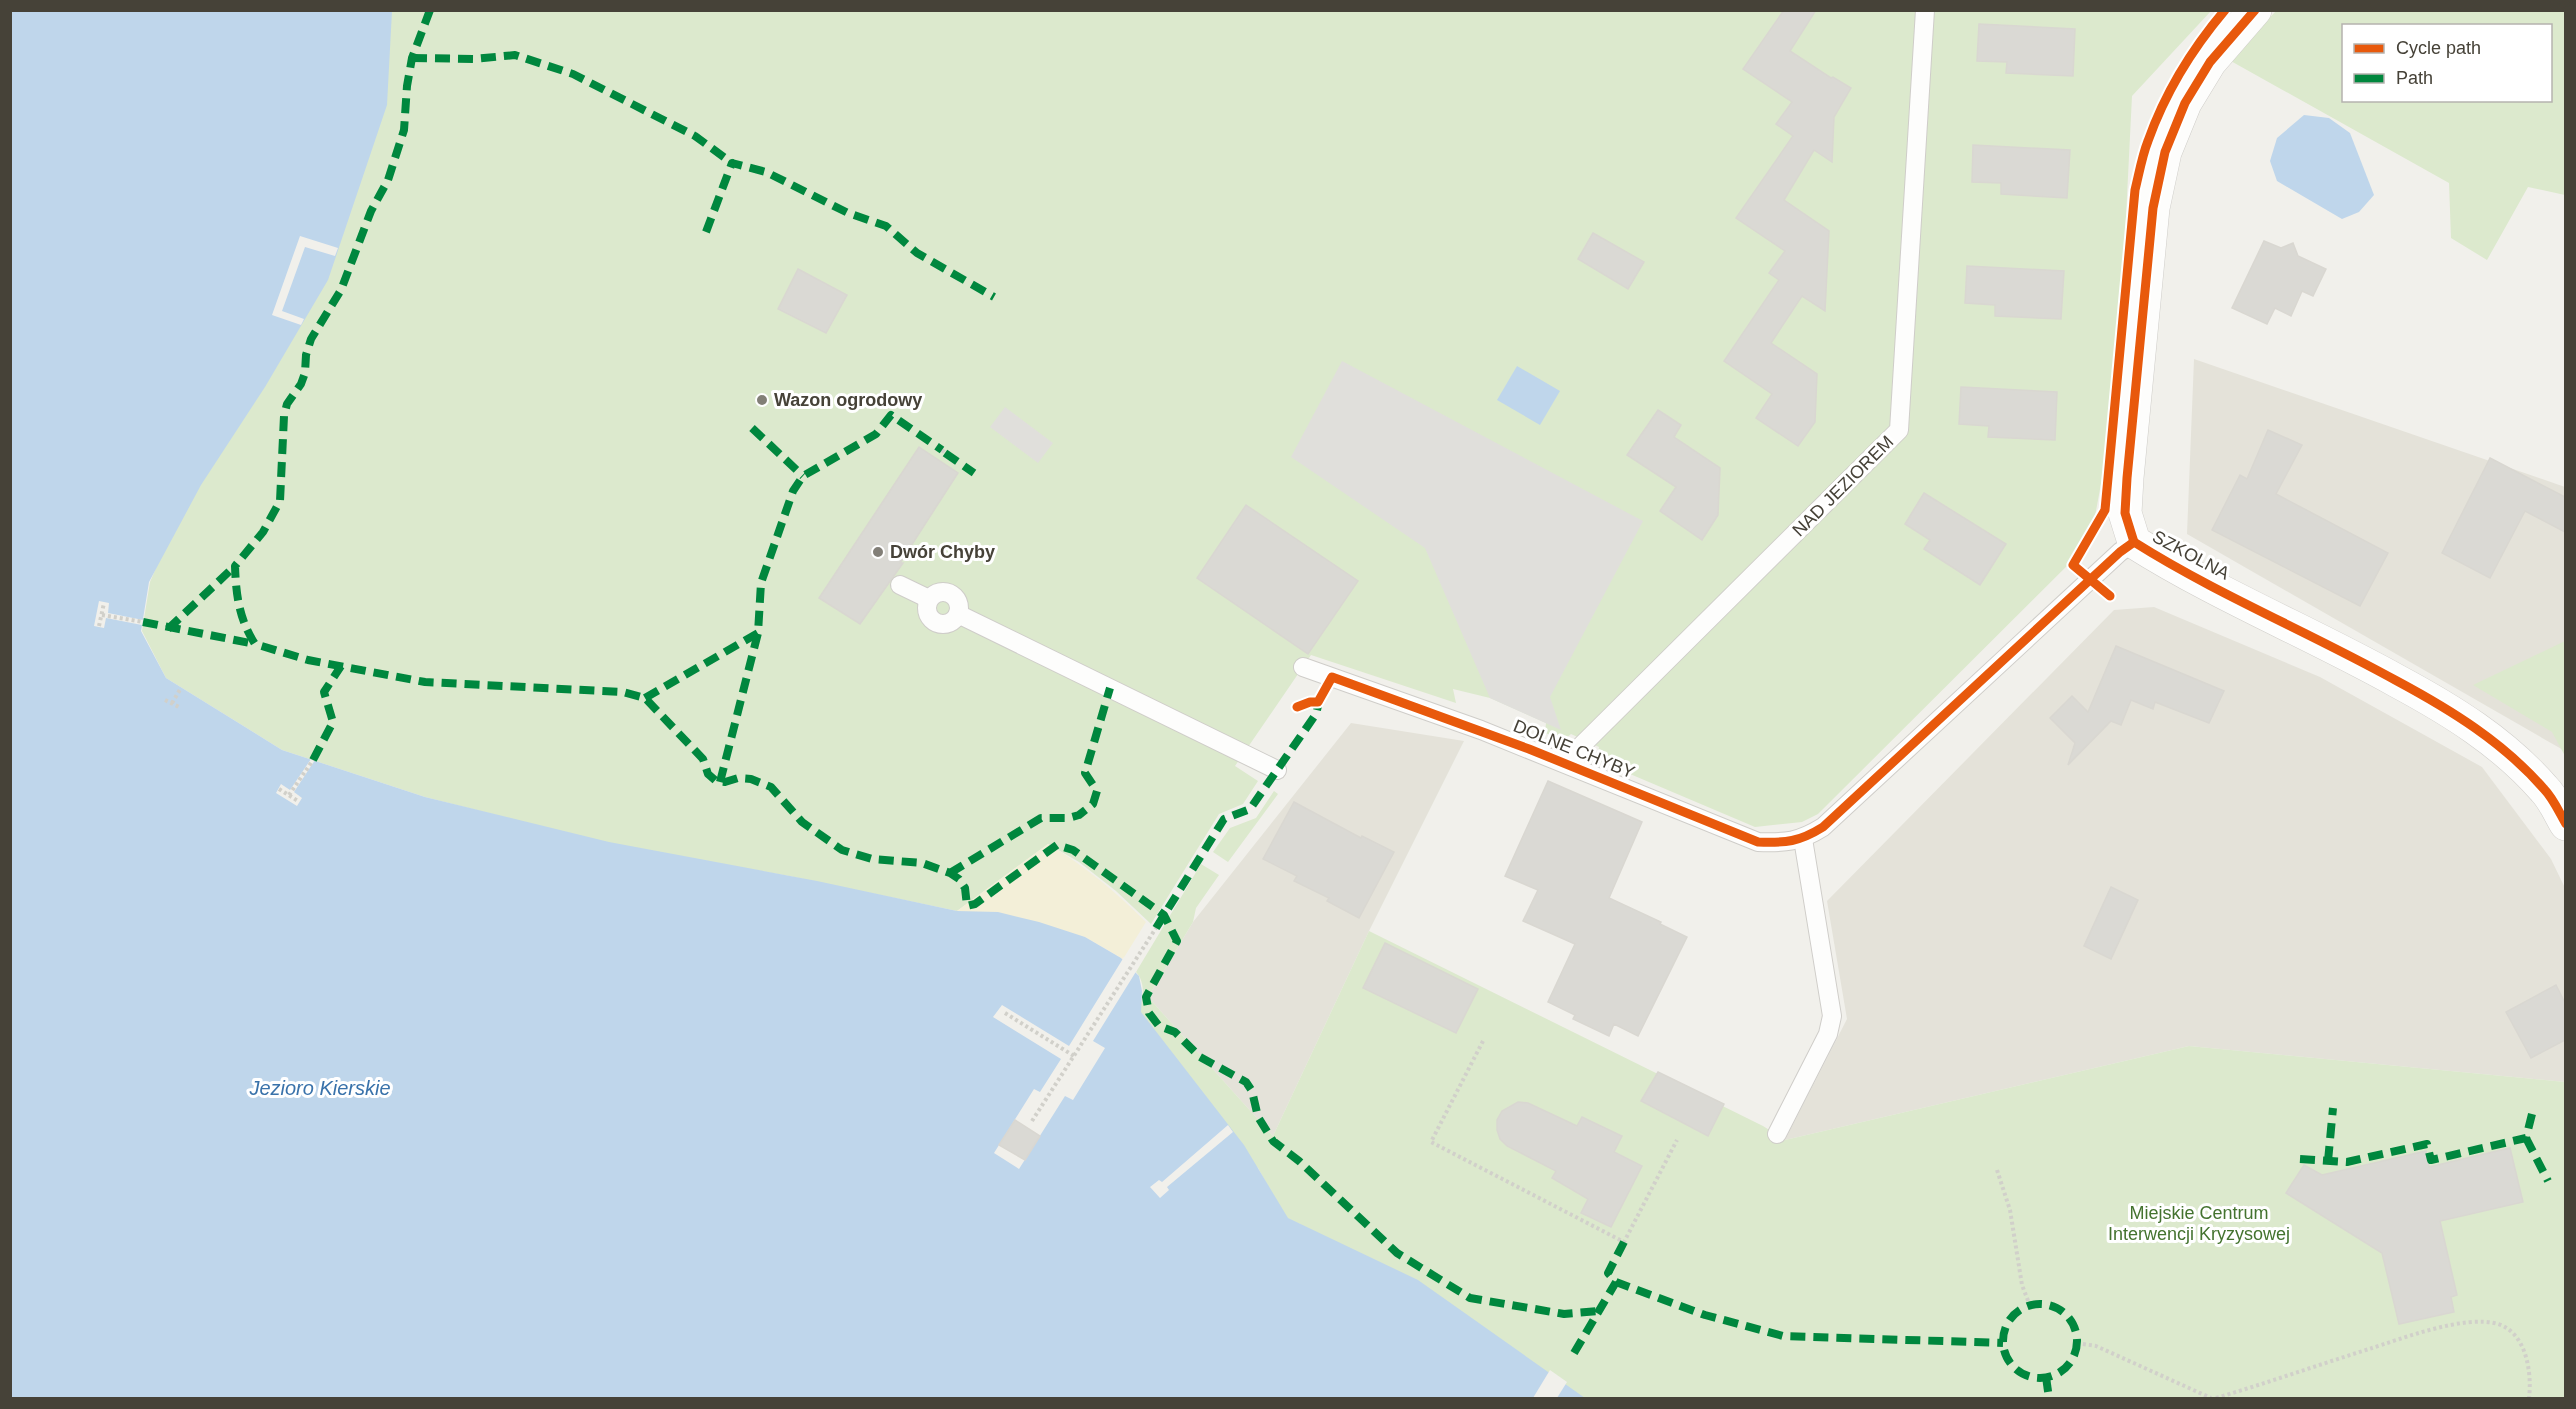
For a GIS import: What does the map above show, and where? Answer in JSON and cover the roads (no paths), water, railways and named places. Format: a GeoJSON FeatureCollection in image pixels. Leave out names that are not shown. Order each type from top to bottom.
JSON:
{"type":"FeatureCollection","features":[{"type":"Feature","properties":{"kind":"street"},"geometry":{"type":"LineString","coordinates":[[2134,542],[2125,513],[2127,478],[2153,208],[2165,152],[2185,104],[2210,62],[2255,10]]}},
{"type":"Feature","properties":{"kind":"street","name":"SZKOLNA"},"geometry":{"type":"LineString","coordinates":[[2134,542],[2168,563],[2361,660],[2449,710],[2498,744],[2545,790],[2565,824]]}},
{"type":"Feature","properties":{"kind":"lane","name":"NAD JEZIOREM"},"geometry":{"type":"LineString","coordinates":[[1572,766],[1582,745],[1899,430],[1925,10]]}},
{"type":"Feature","properties":{"kind":"lane","name":"SZKOLNA"},"geometry":{"type":"LineString","coordinates":[[1803,839],[1823,827],[2120,552],[2134,542]]}},
{"type":"Feature","properties":{"kind":"lane"},"geometry":{"type":"LineString","coordinates":[[900,585],[929,599],[927,611],[938,623],[952,621],[958,614],[1277,770]]}},
{"type":"Feature","properties":{"kind":"lane","name":"DOLNE CHYBY"},"geometry":{"type":"LineString","coordinates":[[1302,666],[1481,730],[1758,842],[1781,843],[1803,839]]}},
{"type":"Feature","properties":{"kind":"lane"},"geometry":{"type":"LineString","coordinates":[[1777,1134],[1828,1034],[1832,1016],[1803,839]]}},
{"type":"Feature","properties":{"kind":"water","name":"Jezioro Kierskie"},"geometry":{"type":"Polygon","coordinates":[[[10,11],[392,11],[387,105],[328,280],[265,387],[201,485],[149,582],[141,631],[166,678],[282,750],[425,797],[609,842],[817,881],[957,911],[998,912],[1085,937],[1121,958],[1139,976],[1142,991],[1141,1012],[1244,1145],[1288,1218],[1418,1280],[1585,1398],[11,1398],[10,11]]]}},
{"type":"Feature","properties":{"kind":"water"},"geometry":{"type":"Polygon","coordinates":[[[2304,115],[2329,118],[2350,133],[2374,195],[2359,212],[2342,219],[2277,181],[2270,161],[2277,138],[2304,115]]]}},
{"type":"Feature","properties":{"kind":"water"},"geometry":{"type":"Polygon","coordinates":[[[1517,366],[1560,391],[1540,425],[1497,400],[1517,366]]]}},
{"type":"Feature","properties":{"kind":"place","name":"Wazon ogrodowy"},"geometry":{"type":"Point","coordinates":[762,400]}},
{"type":"Feature","properties":{"kind":"place","name":"Dwór Chyby"},"geometry":{"type":"Point","coordinates":[878,552]}},
{"type":"Feature","properties":{"kind":"park label","name":"Miejskie Centrum Interwencji Kryzysowej"},"geometry":{"type":"Point","coordinates":[2199,1223]}}]}
